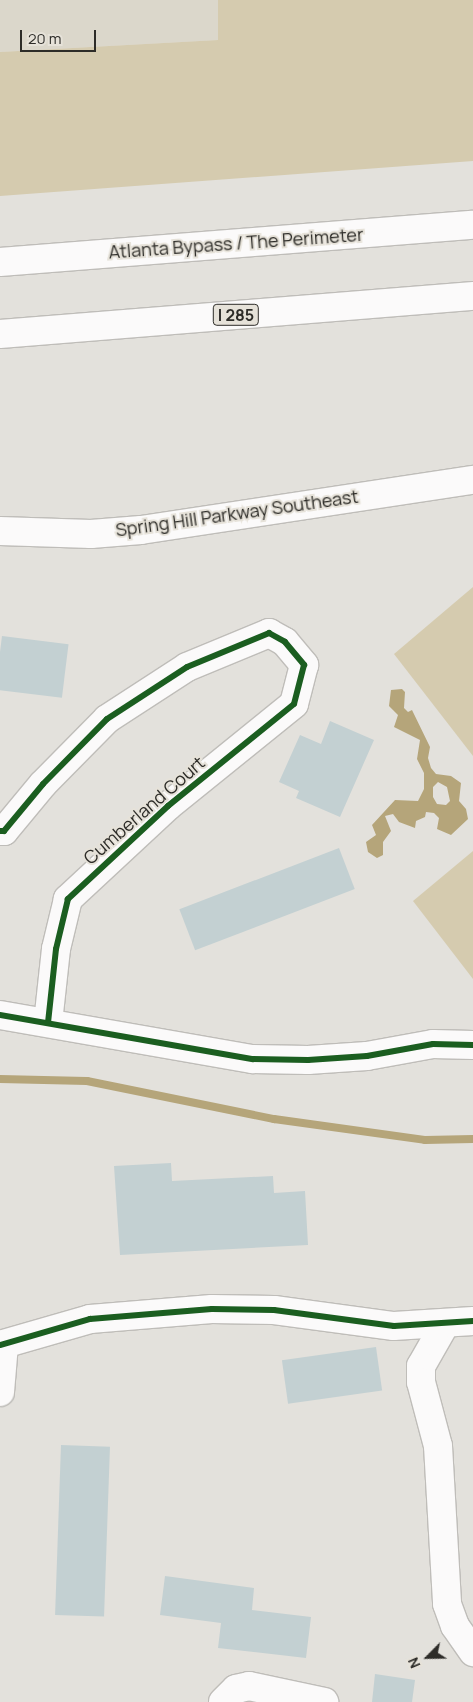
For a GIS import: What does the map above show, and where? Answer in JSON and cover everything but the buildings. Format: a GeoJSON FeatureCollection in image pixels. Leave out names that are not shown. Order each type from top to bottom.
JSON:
{"type":"FeatureCollection","features":[{"type":"Feature","properties":{"kind":"main road","name":"Atlanta Bypass / The Perimeter"},"geometry":{"type":"LineString","coordinates":[[0,262],[473,225]]}},
{"type":"Feature","properties":{"kind":"main road","name":"I 285"},"geometry":{"type":"LineString","coordinates":[[0,334],[473,296]]}},
{"type":"Feature","properties":{"kind":"main road","name":"Spring Hill Parkway Southeast"},"geometry":{"type":"LineString","coordinates":[[0,531],[91,534],[141,530],[473,480]]}},
{"type":"Feature","properties":{"kind":"main road","name":"Cumberland Court"},"geometry":{"type":"LineString","coordinates":[[0,832],[107,719],[188,667],[269,633],[285,642],[304,665],[294,704],[168,806],[68,899],[56,949],[48,1023]]}},
{"type":"Feature","properties":{"kind":"main road"},"geometry":{"type":"LineString","coordinates":[[0,1015],[253,1059],[308,1060],[367,1056],[433,1044],[473,1045]]}},
{"type":"Feature","properties":{"kind":"main road"},"geometry":{"type":"LineString","coordinates":[[0,1392],[2,1344],[90,1319],[212,1309],[274,1310],[394,1326],[473,1321]]}},
{"type":"Feature","properties":{"kind":"main road"},"geometry":{"type":"LineString","coordinates":[[445,1324],[421,1366],[421,1382],[438,1446],[447,1604],[456,1626],[473,1652]]}},
{"type":"Feature","properties":{"kind":"main road"},"geometry":{"type":"LineString","coordinates":[[223,1702],[236,1689],[249,1686],[324,1702]]}},
{"type":"Feature","properties":{"kind":"shaded area"},"geometry":{"type":"Polygon","coordinates":[[[0,0],[218,0],[218,40],[0,52],[0,0]]]}},
{"type":"Feature","properties":{"kind":"shaded area"},"geometry":{"type":"Polygon","coordinates":[[[218,0],[473,0],[473,161],[0,196],[0,52],[218,40],[218,0]]]}},
{"type":"Feature","properties":{"kind":"shaded area"},"geometry":{"type":"Polygon","coordinates":[[[473,587],[473,756],[394,654],[473,587]]]}},
{"type":"Feature","properties":{"kind":"shaded area"},"geometry":{"type":"Polygon","coordinates":[[[402,689],[405,692],[404,708],[408,712],[412,710],[430,747],[428,758],[431,768],[436,774],[451,776],[461,783],[459,801],[466,809],[468,819],[451,835],[437,829],[439,818],[434,813],[426,812],[425,817],[416,821],[415,828],[399,822],[393,814],[385,816],[391,831],[383,842],[383,855],[377,858],[368,852],[366,842],[376,835],[372,825],[395,800],[418,801],[424,789],[424,773],[417,759],[420,740],[394,727],[398,715],[389,706],[391,690],[402,689]],[[438,782],[433,787],[433,797],[437,804],[446,805],[450,801],[447,787],[438,782]]]}},
{"type":"Feature","properties":{"kind":"shaded area"},"geometry":{"type":"Polygon","coordinates":[[[473,851],[473,979],[413,901],[473,851]]]}},
{"type":"Feature","properties":{"kind":"waterway"},"geometry":{"type":"LineString","coordinates":[[0,1079],[87,1081],[274,1119],[425,1140],[473,1139]]}},
{"type":"Feature","properties":{"kind":"cycle path"},"geometry":{"type":"LineString","coordinates":[[0,831],[4,831],[43,784],[107,719],[187,667],[269,633],[285,642],[304,665],[294,704],[168,806],[68,899],[56,949],[48,1023]]}},
{"type":"Feature","properties":{"kind":"cycle path"},"geometry":{"type":"LineString","coordinates":[[0,1015],[253,1059],[308,1060],[367,1056],[433,1044],[473,1045]]}},
{"type":"Feature","properties":{"kind":"cycle path"},"geometry":{"type":"LineString","coordinates":[[0,1345],[90,1319],[212,1309],[274,1310],[394,1326],[473,1321]]}}]}
